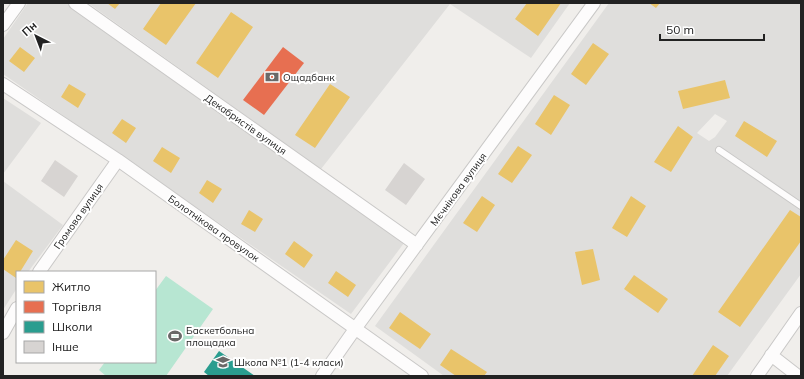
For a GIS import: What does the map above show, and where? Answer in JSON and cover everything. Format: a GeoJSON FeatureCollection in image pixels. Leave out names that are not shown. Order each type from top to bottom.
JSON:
{"type":"FeatureCollection","features":[{"type":"Feature","properties":{"kind":"street"},"geometry":{"type":"LineString","coordinates":[[3,25],[19,3]]}},
{"type":"Feature","properties":{"kind":"street","name":"Декабристів вулиця"},"geometry":{"type":"LineString","coordinates":[[75,3],[417,245]]}},
{"type":"Feature","properties":{"kind":"street","name":"Мєчнікова вулиця"},"geometry":{"type":"LineString","coordinates":[[322,376],[594,3]]}},
{"type":"Feature","properties":{"kind":"street","name":"Болотнікова провулок"},"geometry":{"type":"LineString","coordinates":[[3,84],[118,160],[422,376]]}},
{"type":"Feature","properties":{"kind":"street","name":"Громова вулиця"},"geometry":{"type":"LineString","coordinates":[[40,271],[118,160]]}},
{"type":"Feature","properties":{"kind":"street"},"geometry":{"type":"LineString","coordinates":[[3,333],[16,310]]}},
{"type":"Feature","properties":{"kind":"street"},"geometry":{"type":"LineString","coordinates":[[758,376],[801,312]]}},
{"type":"Feature","properties":{"kind":"street"},"geometry":{"type":"LineString","coordinates":[[771,355],[798,376]]}},
{"type":"Feature","properties":{"kind":"lane"},"geometry":{"type":"LineString","coordinates":[[719,150],[801,206]]}},
{"type":"Feature","properties":{"kind":"shaded area"},"geometry":{"type":"Polygon","coordinates":[[[28,3],[67,3],[404,243],[351,314],[3,74],[3,39],[28,3]]]}},
{"type":"Feature","properties":{"kind":"shaded area"},"geometry":{"type":"Polygon","coordinates":[[[88,3],[570,3],[531,58],[450,4],[321,169],[88,3]]]}},
{"type":"Feature","properties":{"kind":"shaded area"},"geometry":{"type":"Polygon","coordinates":[[[609,3],[801,3],[801,274],[727,376],[444,376],[375,326],[609,3]],[[715,114],[697,133],[709,141],[715,137],[727,121],[715,114]]]}},
{"type":"Feature","properties":{"kind":"shaded area"},"geometry":{"type":"Polygon","coordinates":[[[3,98],[41,123],[3,174],[3,98]]]}},
{"type":"Feature","properties":{"kind":"shaded area"},"geometry":{"type":"Polygon","coordinates":[[[3,181],[63,225],[29,271],[16,271],[16,290],[3,310],[3,181]]]}},
{"type":"Feature","properties":{"kind":"green space","name":"Баскетбольна площадка"},"geometry":{"type":"Polygon","coordinates":[[[166,276],[213,309],[166,376],[106,376],[99,370],[104,363],[156,363],[156,290],[166,276]]]}},
{"type":"Feature","properties":{"kind":"building: Житло"},"geometry":{"type":"Polygon","coordinates":[[[107,3],[120,3],[115,9],[107,3]]]}},
{"type":"Feature","properties":{"kind":"building: Житло"},"geometry":{"type":"Polygon","coordinates":[[[161,3],[196,3],[166,45],[143,29],[161,3]]]}},
{"type":"Feature","properties":{"kind":"building: Житло"},"geometry":{"type":"Polygon","coordinates":[[[527,3],[561,3],[538,36],[515,19],[527,3]]]}},
{"type":"Feature","properties":{"kind":"building: Житло"},"geometry":{"type":"Polygon","coordinates":[[[649,3],[660,3],[656,8],[649,3]]]}},
{"type":"Feature","properties":{"kind":"building: Житло"},"geometry":{"type":"Polygon","coordinates":[[[231,12],[253,27],[218,78],[196,63],[231,12]]]}},
{"type":"Feature","properties":{"kind":"building: Житло"},"geometry":{"type":"Polygon","coordinates":[[[593,43],[609,54],[586,85],[571,74],[593,43]]]}},
{"type":"Feature","properties":{"kind":"building: Житло"},"geometry":{"type":"Polygon","coordinates":[[[20,47],[35,58],[24,72],[9,61],[20,47]]]}},
{"type":"Feature","properties":{"kind":"building: Житло"},"geometry":{"type":"Polygon","coordinates":[[[725,80],[730,98],[683,109],[678,91],[725,80]]]}},
{"type":"Feature","properties":{"kind":"building: Житло"},"geometry":{"type":"Polygon","coordinates":[[[69,84],[86,94],[78,108],[61,97],[69,84]]]}},
{"type":"Feature","properties":{"kind":"building: Житло"},"geometry":{"type":"Polygon","coordinates":[[[330,84],[350,97],[315,148],[295,135],[330,84]]]}},
{"type":"Feature","properties":{"kind":"building: Житло"},"geometry":{"type":"Polygon","coordinates":[[[554,95],[570,105],[551,135],[535,124],[554,95]]]}},
{"type":"Feature","properties":{"kind":"building: Житло"},"geometry":{"type":"Polygon","coordinates":[[[122,119],[136,128],[126,143],[112,133],[122,119]]]}},
{"type":"Feature","properties":{"kind":"building: Житло"},"geometry":{"type":"Polygon","coordinates":[[[744,121],[777,141],[767,157],[735,136],[744,121]]]}},
{"type":"Feature","properties":{"kind":"building: Житло"},"geometry":{"type":"Polygon","coordinates":[[[678,126],[693,137],[671,172],[654,162],[678,126]]]}},
{"type":"Feature","properties":{"kind":"building: Житло"},"geometry":{"type":"Polygon","coordinates":[[[518,146],[532,155],[512,183],[498,174],[518,146]]]}},
{"type":"Feature","properties":{"kind":"building: Житло"},"geometry":{"type":"Polygon","coordinates":[[[162,147],[180,158],[171,173],[153,161],[162,147]]]}},
{"type":"Feature","properties":{"kind":"building: Житло"},"geometry":{"type":"Polygon","coordinates":[[[207,180],[222,189],[213,203],[199,193],[207,180]]]}},
{"type":"Feature","properties":{"kind":"building: Житло"},"geometry":{"type":"Polygon","coordinates":[[[482,196],[495,205],[477,232],[463,223],[482,196]]]}},
{"type":"Feature","properties":{"kind":"building: Житло"},"geometry":{"type":"Polygon","coordinates":[[[631,196],[646,206],[627,237],[612,228],[631,196]]]}},
{"type":"Feature","properties":{"kind":"building: Житло"},"geometry":{"type":"Polygon","coordinates":[[[249,210],[263,219],[255,232],[241,224],[249,210]]]}},
{"type":"Feature","properties":{"kind":"building: Житло"},"geometry":{"type":"Polygon","coordinates":[[[790,210],[801,217],[801,241],[740,327],[718,312],[790,210]]]}},
{"type":"Feature","properties":{"kind":"building: Житло"},"geometry":{"type":"Polygon","coordinates":[[[16,240],[33,251],[21,271],[16,271],[16,278],[3,269],[3,260],[16,240]]]}},
{"type":"Feature","properties":{"kind":"building: Житло"},"geometry":{"type":"Polygon","coordinates":[[[294,241],[313,255],[304,268],[285,254],[294,241]]]}},
{"type":"Feature","properties":{"kind":"building: Житло"},"geometry":{"type":"Polygon","coordinates":[[[593,249],[600,280],[582,285],[575,252],[593,249]]]}},
{"type":"Feature","properties":{"kind":"building: Житло"},"geometry":{"type":"Polygon","coordinates":[[[336,271],[356,285],[348,297],[328,283],[336,271]]]}},
{"type":"Feature","properties":{"kind":"building: Житло"},"geometry":{"type":"Polygon","coordinates":[[[634,275],[668,299],[658,313],[624,289],[634,275]]]}},
{"type":"Feature","properties":{"kind":"building: Житло"},"geometry":{"type":"Polygon","coordinates":[[[400,312],[431,334],[420,349],[389,328],[400,312]]]}},
{"type":"Feature","properties":{"kind":"building: Житло"},"geometry":{"type":"Polygon","coordinates":[[[713,345],[729,356],[715,376],[692,376],[713,345]]]}},
{"type":"Feature","properties":{"kind":"building: Житло"},"geometry":{"type":"Polygon","coordinates":[[[451,349],[487,372],[484,376],[456,376],[440,365],[451,349]]]}},
{"type":"Feature","properties":{"kind":"building: Торгівля"},"geometry":{"type":"Polygon","coordinates":[[[283,47],[304,63],[264,115],[243,100],[283,47]]]}},
{"type":"Feature","properties":{"kind":"building: Школи","name":"Школа №1 (1-4 класи)"},"geometry":{"type":"Polygon","coordinates":[[[219,351],[255,376],[209,376],[204,372],[219,351]]]}},
{"type":"Feature","properties":{"kind":"building: Інше"},"geometry":{"type":"Polygon","coordinates":[[[55,160],[78,176],[64,197],[41,181],[55,160]]]}},
{"type":"Feature","properties":{"kind":"building: Інше"},"geometry":{"type":"Polygon","coordinates":[[[404,163],[425,179],[406,205],[385,190],[404,163]]]}},
{"type":"Feature","properties":{"kind":"place","name":"Ощадбанк"},"geometry":{"type":"Point","coordinates":[272,77]}},
{"type":"Feature","properties":{"kind":"place","name":"Баскетбольна площадка"},"geometry":{"type":"Point","coordinates":[175,336]}},
{"type":"Feature","properties":{"kind":"place","name":"Школа №1 (1-4 класи)"},"geometry":{"type":"Point","coordinates":[223,362]}}]}
